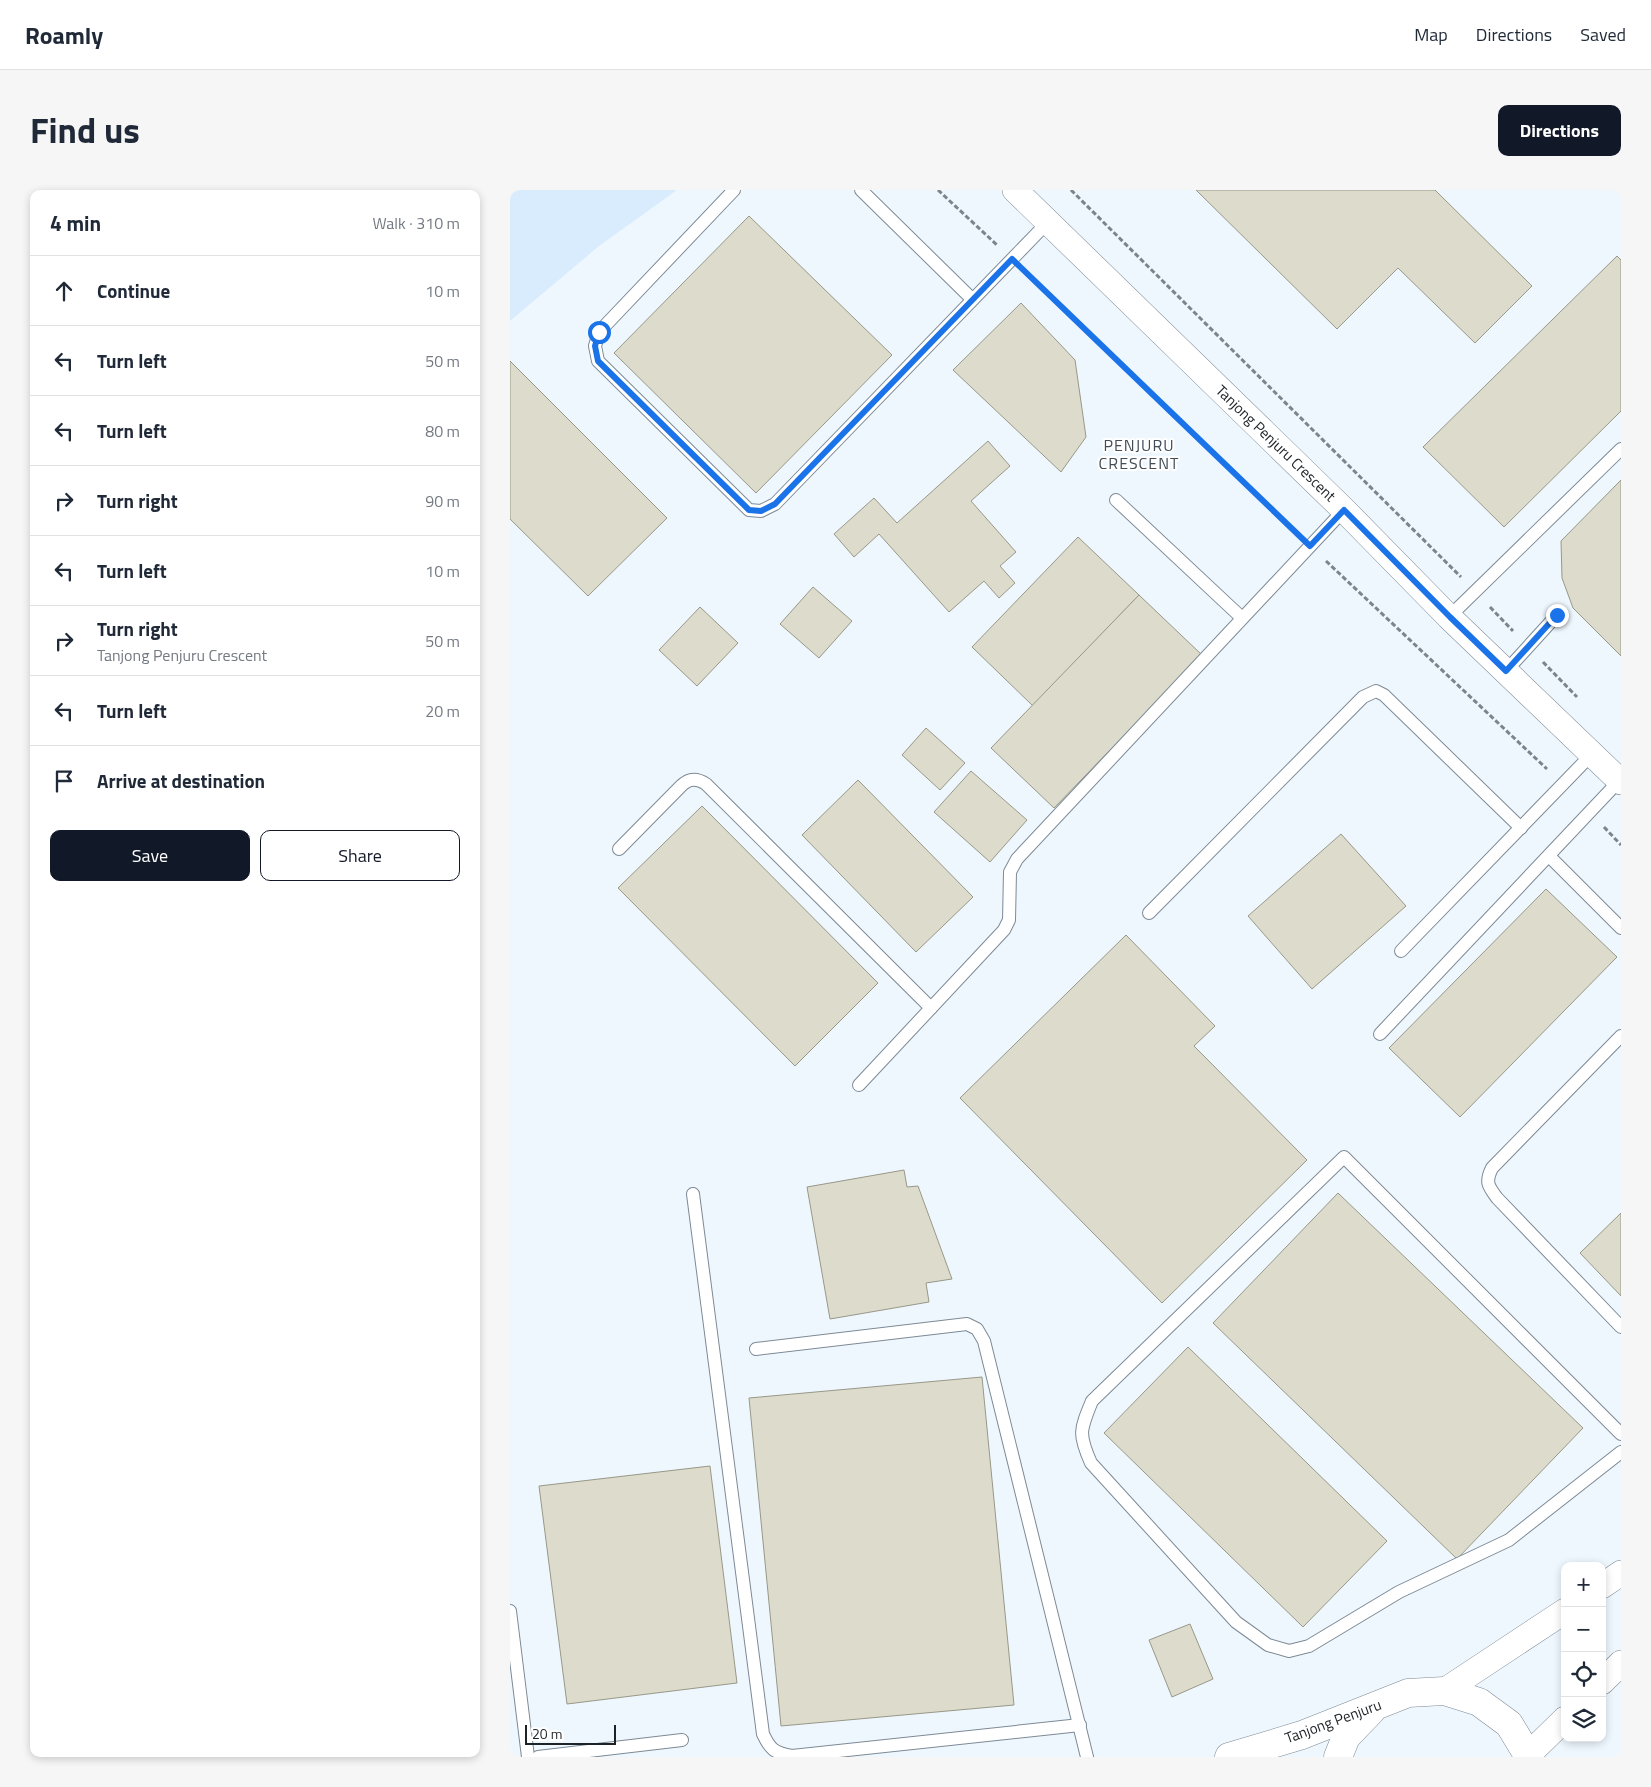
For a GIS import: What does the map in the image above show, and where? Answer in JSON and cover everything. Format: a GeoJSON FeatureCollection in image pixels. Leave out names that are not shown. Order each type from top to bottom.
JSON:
{"type":"FeatureCollection","features":[{"type":"Feature","properties":{"kind":"main road","name":"Tanjong Penjuru"},"geometry":{"type":"LineString","coordinates":[[1230,1757],[1302,1734],[1408,1693],[1444,1691],[1479,1702],[1509,1724],[1529,1756]]}},
{"type":"Feature","properties":{"kind":"main road","name":"Tanjong Penjuru"},"geometry":{"type":"LineString","coordinates":[[1338,1757],[1346,1737],[1373,1710],[1408,1693]]}},
{"type":"Feature","properties":{"kind":"street","name":"Tanjong Penjuru Crescent"},"geometry":{"type":"LineString","coordinates":[[1015,190],[1620,782]]}},
{"type":"Feature","properties":{"kind":"street"},"geometry":{"type":"LineString","coordinates":[[1606,1583],[1621,1573]]}},
{"type":"Feature","properties":{"kind":"street"},"geometry":{"type":"LineString","coordinates":[[1444,1691],[1561,1613]]}},
{"type":"Feature","properties":{"kind":"street"},"geometry":{"type":"LineString","coordinates":[[1606,1678],[1621,1663]]}},
{"type":"Feature","properties":{"kind":"street","name":"Tanjong Penjuru"},"geometry":{"type":"LineString","coordinates":[[1529,1756],[1561,1723]]}},
{"type":"Feature","properties":{"kind":"lane"},"geometry":{"type":"LineString","coordinates":[[734,190],[599,332],[595,346],[598,361],[749,510],[761,511],[775,504],[1048,222]]}},
{"type":"Feature","properties":{"kind":"lane"},"geometry":{"type":"LineString","coordinates":[[861,190],[972,300]]}},
{"type":"Feature","properties":{"kind":"lane"},"geometry":{"type":"LineString","coordinates":[[1450,617],[1621,449]]}},
{"type":"Feature","properties":{"kind":"lane"},"geometry":{"type":"LineString","coordinates":[[1116,500],[1242,618]]}},
{"type":"Feature","properties":{"kind":"lane"},"geometry":{"type":"LineString","coordinates":[[859,1085],[1004,930],[1009,920],[1010,872],[1017,859],[1344,510]]}},
{"type":"Feature","properties":{"kind":"lane"},"geometry":{"type":"LineString","coordinates":[[1506,671],[1557,615]]}},
{"type":"Feature","properties":{"kind":"lane"},"geometry":{"type":"LineString","coordinates":[[1149,913],[1363,697],[1376,691],[1384,695],[1521,828]]}},
{"type":"Feature","properties":{"kind":"lane"},"geometry":{"type":"LineString","coordinates":[[1401,951],[1592,754]]}},
{"type":"Feature","properties":{"kind":"lane"},"geometry":{"type":"LineString","coordinates":[[620,849],[686,781],[700,780],[931,1008]]}},
{"type":"Feature","properties":{"kind":"lane"},"geometry":{"type":"LineString","coordinates":[[1380,1034],[1620,782]]}},
{"type":"Feature","properties":{"kind":"lane"},"geometry":{"type":"LineString","coordinates":[[1549,856],[1621,928]]}},
{"type":"Feature","properties":{"kind":"lane"},"geometry":{"type":"LineString","coordinates":[[1621,1036],[1492,1168],[1488,1177],[1488,1186],[1497,1198],[1621,1327]]}},
{"type":"Feature","properties":{"kind":"lane"},"geometry":{"type":"LineString","coordinates":[[1621,1434],[1344,1157],[1092,1401],[1082,1425],[1083,1444],[1091,1463],[1236,1622],[1268,1645],[1289,1651],[1309,1646],[1399,1592],[1509,1540],[1621,1452]]}},
{"type":"Feature","properties":{"kind":"lane"},"geometry":{"type":"LineString","coordinates":[[693,1194],[763,1734],[769,1746],[779,1754],[792,1756],[1080,1725]]}},
{"type":"Feature","properties":{"kind":"lane"},"geometry":{"type":"LineString","coordinates":[[756,1349],[967,1324],[977,1329],[984,1341],[1087,1757]]}},
{"type":"Feature","properties":{"kind":"lane"},"geometry":{"type":"LineString","coordinates":[[510,1611],[528,1757]]}},
{"type":"Feature","properties":{"kind":"lane"},"geometry":{"type":"LineString","coordinates":[[538,1757],[627,1752],[682,1740]]}},
{"type":"Feature","properties":{"kind":"path"},"geometry":{"type":"LineString","coordinates":[[938,190],[1310,546],[1563,784]]}},
{"type":"Feature","properties":{"kind":"path"},"geometry":{"type":"LineString","coordinates":[[1071,190],[1475,592],[1582,702]]}},
{"type":"Feature","properties":{"kind":"path"},"geometry":{"type":"LineString","coordinates":[[1589,813],[1621,845]]}},
{"type":"Feature","properties":{"kind":"shaded area"},"geometry":{"type":"Polygon","coordinates":[[[510,190],[677,190],[599,246],[510,321],[510,190]]]}},
{"type":"Feature","properties":{"kind":"building"},"geometry":{"type":"Polygon","coordinates":[[[1196,190],[1435,190],[1532,286],[1475,343],[1398,268],[1337,329],[1196,190]]]}},
{"type":"Feature","properties":{"kind":"building"},"geometry":{"type":"Polygon","coordinates":[[[749,216],[892,355],[756,493],[614,353],[749,216]]]}},
{"type":"Feature","properties":{"kind":"building"},"geometry":{"type":"Polygon","coordinates":[[[1617,256],[1621,260],[1621,411],[1504,527],[1423,447],[1617,256]]]}},
{"type":"Feature","properties":{"kind":"building"},"geometry":{"type":"Polygon","coordinates":[[[1021,303],[1075,360],[1086,437],[1061,472],[953,370],[1021,303]]]}},
{"type":"Feature","properties":{"kind":"building"},"geometry":{"type":"Polygon","coordinates":[[[510,361],[667,518],[588,596],[510,519],[510,361]]]}},
{"type":"Feature","properties":{"kind":"building"},"geometry":{"type":"Polygon","coordinates":[[[988,441],[1010,466],[971,501],[1016,552],[1000,566],[1015,583],[999,598],[984,581],[949,612],[879,534],[854,557],[834,534],[874,498],[897,523],[988,441]]]}},
{"type":"Feature","properties":{"kind":"building"},"geometry":{"type":"Polygon","coordinates":[[[1621,480],[1621,656],[1573,608],[1562,578],[1561,541],[1621,480]]]}},
{"type":"Feature","properties":{"kind":"building"},"geometry":{"type":"Polygon","coordinates":[[[1078,537],[1139,595],[1033,706],[972,647],[1078,537]]]}},
{"type":"Feature","properties":{"kind":"building"},"geometry":{"type":"Polygon","coordinates":[[[813,587],[852,621],[819,658],[780,624],[813,587]]]}},
{"type":"Feature","properties":{"kind":"building"},"geometry":{"type":"Polygon","coordinates":[[[1139,595],[1202,655],[1054,808],[991,748],[1139,595]]]}},
{"type":"Feature","properties":{"kind":"building"},"geometry":{"type":"Polygon","coordinates":[[[700,607],[738,643],[697,686],[659,650],[700,607]]]}},
{"type":"Feature","properties":{"kind":"building"},"geometry":{"type":"Polygon","coordinates":[[[926,728],[965,763],[940,790],[902,755],[926,728]]]}},
{"type":"Feature","properties":{"kind":"building"},"geometry":{"type":"Polygon","coordinates":[[[971,771],[1027,820],[990,862],[934,812],[971,771]]]}},
{"type":"Feature","properties":{"kind":"building"},"geometry":{"type":"Polygon","coordinates":[[[858,780],[973,897],[916,952],[802,835],[858,780]]]}},
{"type":"Feature","properties":{"kind":"building"},"geometry":{"type":"Polygon","coordinates":[[[702,806],[878,983],[795,1066],[618,888],[702,806]]]}},
{"type":"Feature","properties":{"kind":"building"},"geometry":{"type":"Polygon","coordinates":[[[1341,834],[1406,906],[1312,989],[1248,916],[1341,834]]]}},
{"type":"Feature","properties":{"kind":"building"},"geometry":{"type":"Polygon","coordinates":[[[1546,889],[1617,957],[1460,1117],[1389,1048],[1546,889]]]}},
{"type":"Feature","properties":{"kind":"building"},"geometry":{"type":"Polygon","coordinates":[[[1126,935],[1215,1026],[1194,1046],[1307,1160],[1162,1303],[960,1098],[1126,935]]]}},
{"type":"Feature","properties":{"kind":"building"},"geometry":{"type":"Polygon","coordinates":[[[904,1170],[907,1187],[918,1186],[952,1279],[926,1283],[929,1302],[830,1319],[807,1187],[904,1170]]]}},
{"type":"Feature","properties":{"kind":"building"},"geometry":{"type":"Polygon","coordinates":[[[1338,1193],[1583,1428],[1457,1559],[1213,1323],[1338,1193]]]}},
{"type":"Feature","properties":{"kind":"building"},"geometry":{"type":"Polygon","coordinates":[[[1621,1213],[1621,1296],[1580,1253],[1621,1213]]]}},
{"type":"Feature","properties":{"kind":"building"},"geometry":{"type":"Polygon","coordinates":[[[1188,1347],[1387,1541],[1303,1627],[1104,1433],[1188,1347]]]}},
{"type":"Feature","properties":{"kind":"building"},"geometry":{"type":"Polygon","coordinates":[[[982,1377],[1014,1705],[781,1726],[749,1398],[982,1377]]]}},
{"type":"Feature","properties":{"kind":"building"},"geometry":{"type":"Polygon","coordinates":[[[710,1466],[737,1683],[567,1704],[539,1486],[710,1466]]]}},
{"type":"Feature","properties":{"kind":"building"},"geometry":{"type":"Polygon","coordinates":[[[1190,1624],[1213,1679],[1172,1697],[1149,1640],[1190,1624]]]}},
{"type":"Feature","properties":{"kind":"district","name":"PENJURU CRESCENT"},"geometry":{"type":"Point","coordinates":[1139,454]}},
{"type":"Feature","properties":{"kind":"route"},"geometry":{"type":"LineString","coordinates":[[599,332],[595,346],[598,361],[749,510],[761,511],[775,504],[1012,259],[1310,546],[1344,510],[1506,671],[1557,615]]}}]}
